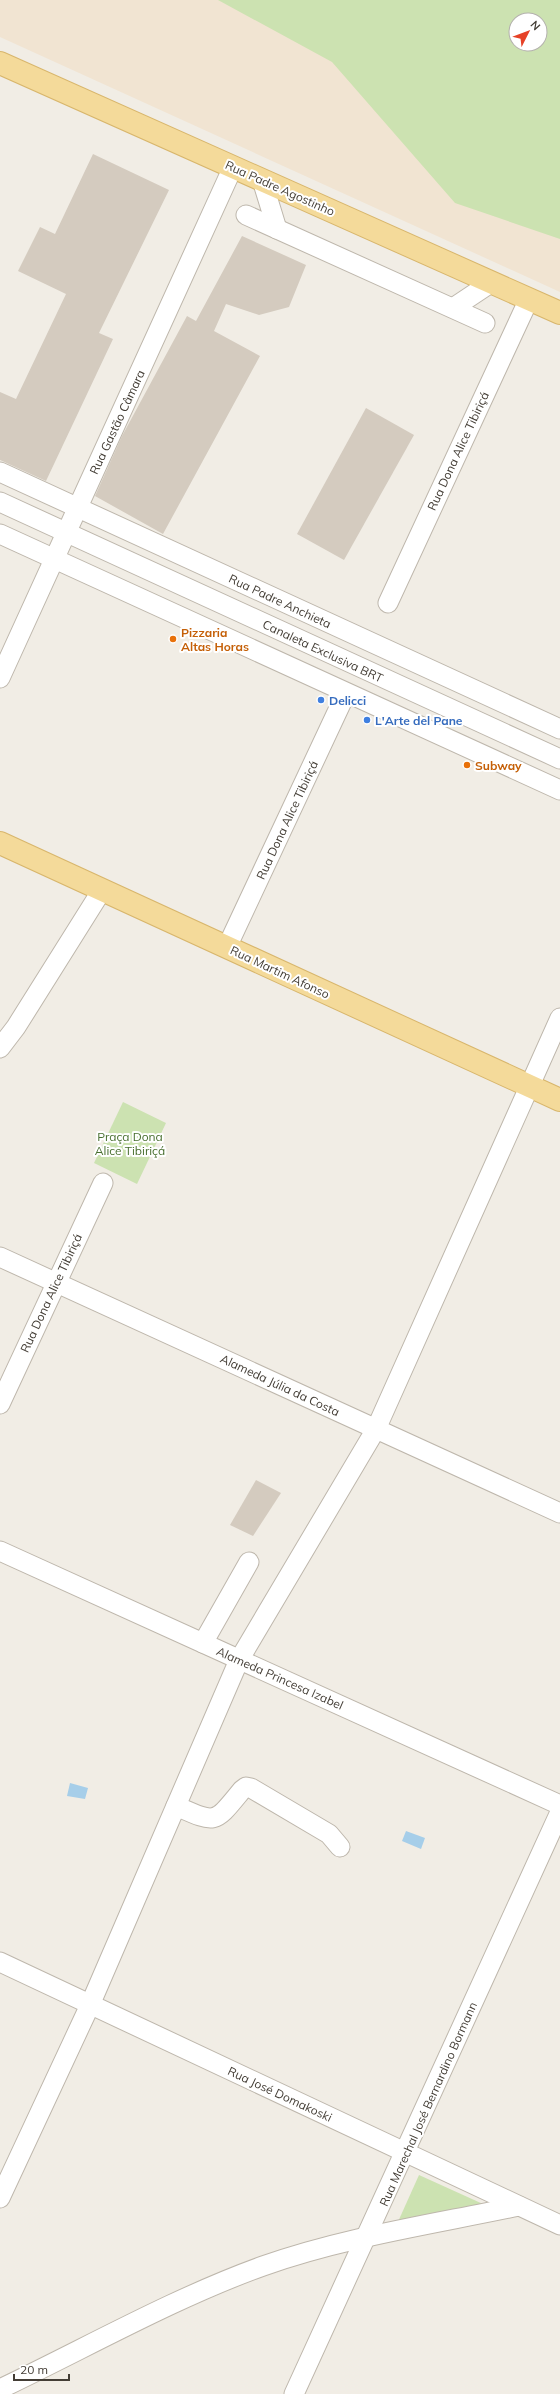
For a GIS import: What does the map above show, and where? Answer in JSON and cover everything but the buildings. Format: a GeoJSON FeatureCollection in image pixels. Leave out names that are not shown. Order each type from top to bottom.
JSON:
{"type":"FeatureCollection","features":[{"type":"Feature","properties":{"kind":"main road","name":"Rua Padre Agostinho"},"geometry":{"type":"LineString","coordinates":[[0,63],[560,313]]}},
{"type":"Feature","properties":{"kind":"main road","name":"Rua Martim Afonso"},"geometry":{"type":"LineString","coordinates":[[0,843],[560,1100]]}},
{"type":"Feature","properties":{"kind":"street","name":"Rua Gastão Câmara"},"geometry":{"type":"LineString","coordinates":[[0,678],[233,167]]}},
{"type":"Feature","properties":{"kind":"street"},"geometry":{"type":"LineString","coordinates":[[262,180],[277,229]]}},
{"type":"Feature","properties":{"kind":"street"},"geometry":{"type":"LineString","coordinates":[[246,214],[485,323]]}},
{"type":"Feature","properties":{"kind":"street"},"geometry":{"type":"LineString","coordinates":[[453,308],[492,282]]}},
{"type":"Feature","properties":{"kind":"street","name":"Rua Dona Alice Tibiriçá"},"geometry":{"type":"LineString","coordinates":[[388,603],[529,299]]}},
{"type":"Feature","properties":{"kind":"street","name":"Rua Padre Anchieta"},"geometry":{"type":"LineString","coordinates":[[0,472],[77,509],[560,729]]}},
{"type":"Feature","properties":{"kind":"street","name":"Canaleta Exclusiva BRT"},"geometry":{"type":"LineString","coordinates":[[0,502],[66,534],[560,759]]}},
{"type":"Feature","properties":{"kind":"street"},"geometry":{"type":"LineString","coordinates":[[0,534],[560,790]]}},
{"type":"Feature","properties":{"kind":"street","name":"Rua Dona Alice Tibiriçá"},"geometry":{"type":"LineString","coordinates":[[228,947],[346,693]]}},
{"type":"Feature","properties":{"kind":"street"},"geometry":{"type":"LineString","coordinates":[[0,1048],[16,1027],[102,890]]}},
{"type":"Feature","properties":{"kind":"street"},"geometry":{"type":"LineString","coordinates":[[0,2198],[90,2005],[240,1660],[376,1429],[560,1018]]}},
{"type":"Feature","properties":{"kind":"street","name":"Rua Dona Alice Tibiriçá"},"geometry":{"type":"LineString","coordinates":[[0,1404],[103,1183]]}},
{"type":"Feature","properties":{"kind":"street","name":"Alameda Júlia da Costa"},"geometry":{"type":"LineString","coordinates":[[0,1257],[560,1513]]}},
{"type":"Feature","properties":{"kind":"street","name":"Alameda Princesa Izabel"},"geometry":{"type":"LineString","coordinates":[[0,1551],[560,1805]]}},
{"type":"Feature","properties":{"kind":"street"},"geometry":{"type":"LineString","coordinates":[[203,1643],[249,1562]]}},
{"type":"Feature","properties":{"kind":"street"},"geometry":{"type":"LineString","coordinates":[[176,1806],[203,1818],[216,1818],[222,1814],[242,1790],[246,1787],[251,1788],[329,1834],[340,1847]]}},
{"type":"Feature","properties":{"kind":"street","name":"Rua Marechal José Bernardino Bormann"},"geometry":{"type":"LineString","coordinates":[[294,2394],[406,2153],[560,1812]]}},
{"type":"Feature","properties":{"kind":"street","name":"Rua José Domakoski"},"geometry":{"type":"LineString","coordinates":[[0,1962],[560,2225]]}},
{"type":"Feature","properties":{"kind":"street"},"geometry":{"type":"LineString","coordinates":[[0,2389],[217,2284],[264,2266],[306,2252],[520,2206]]}},
{"type":"Feature","properties":{"kind":"shaded area"},"geometry":{"type":"Polygon","coordinates":[[[0,0],[560,0],[560,292],[0,37],[0,0]]]}},
{"type":"Feature","properties":{"kind":"green space"},"geometry":{"type":"Polygon","coordinates":[[[218,0],[560,0],[560,239],[455,203],[332,62],[218,0]]]}},
{"type":"Feature","properties":{"kind":"green space","name":"Praça Dona Alice Tibiriçá"},"geometry":{"type":"Polygon","coordinates":[[[123,1102],[166,1123],[137,1184],[94,1163],[123,1102]]]}},
{"type":"Feature","properties":{"kind":"green space"},"geometry":{"type":"Polygon","coordinates":[[[419,2175],[483,2204],[397,2224],[419,2175]]]}},
{"type":"Feature","properties":{"kind":"water"},"geometry":{"type":"Polygon","coordinates":[[[70,1783],[88,1788],[85,1799],[67,1796],[70,1783]]]}},
{"type":"Feature","properties":{"kind":"water"},"geometry":{"type":"Polygon","coordinates":[[[406,1831],[425,1838],[421,1849],[402,1841],[406,1831]]]}},
{"type":"Feature","properties":{"kind":"place","name":"Pizzaria Altas Horas"},"geometry":{"type":"Point","coordinates":[173,639]}},
{"type":"Feature","properties":{"kind":"place","name":"Delicci"},"geometry":{"type":"Point","coordinates":[321,700]}},
{"type":"Feature","properties":{"kind":"place","name":"L'Arte del Pane"},"geometry":{"type":"Point","coordinates":[367,720]}},
{"type":"Feature","properties":{"kind":"place","name":"Subway"},"geometry":{"type":"Point","coordinates":[467,765]}}]}
